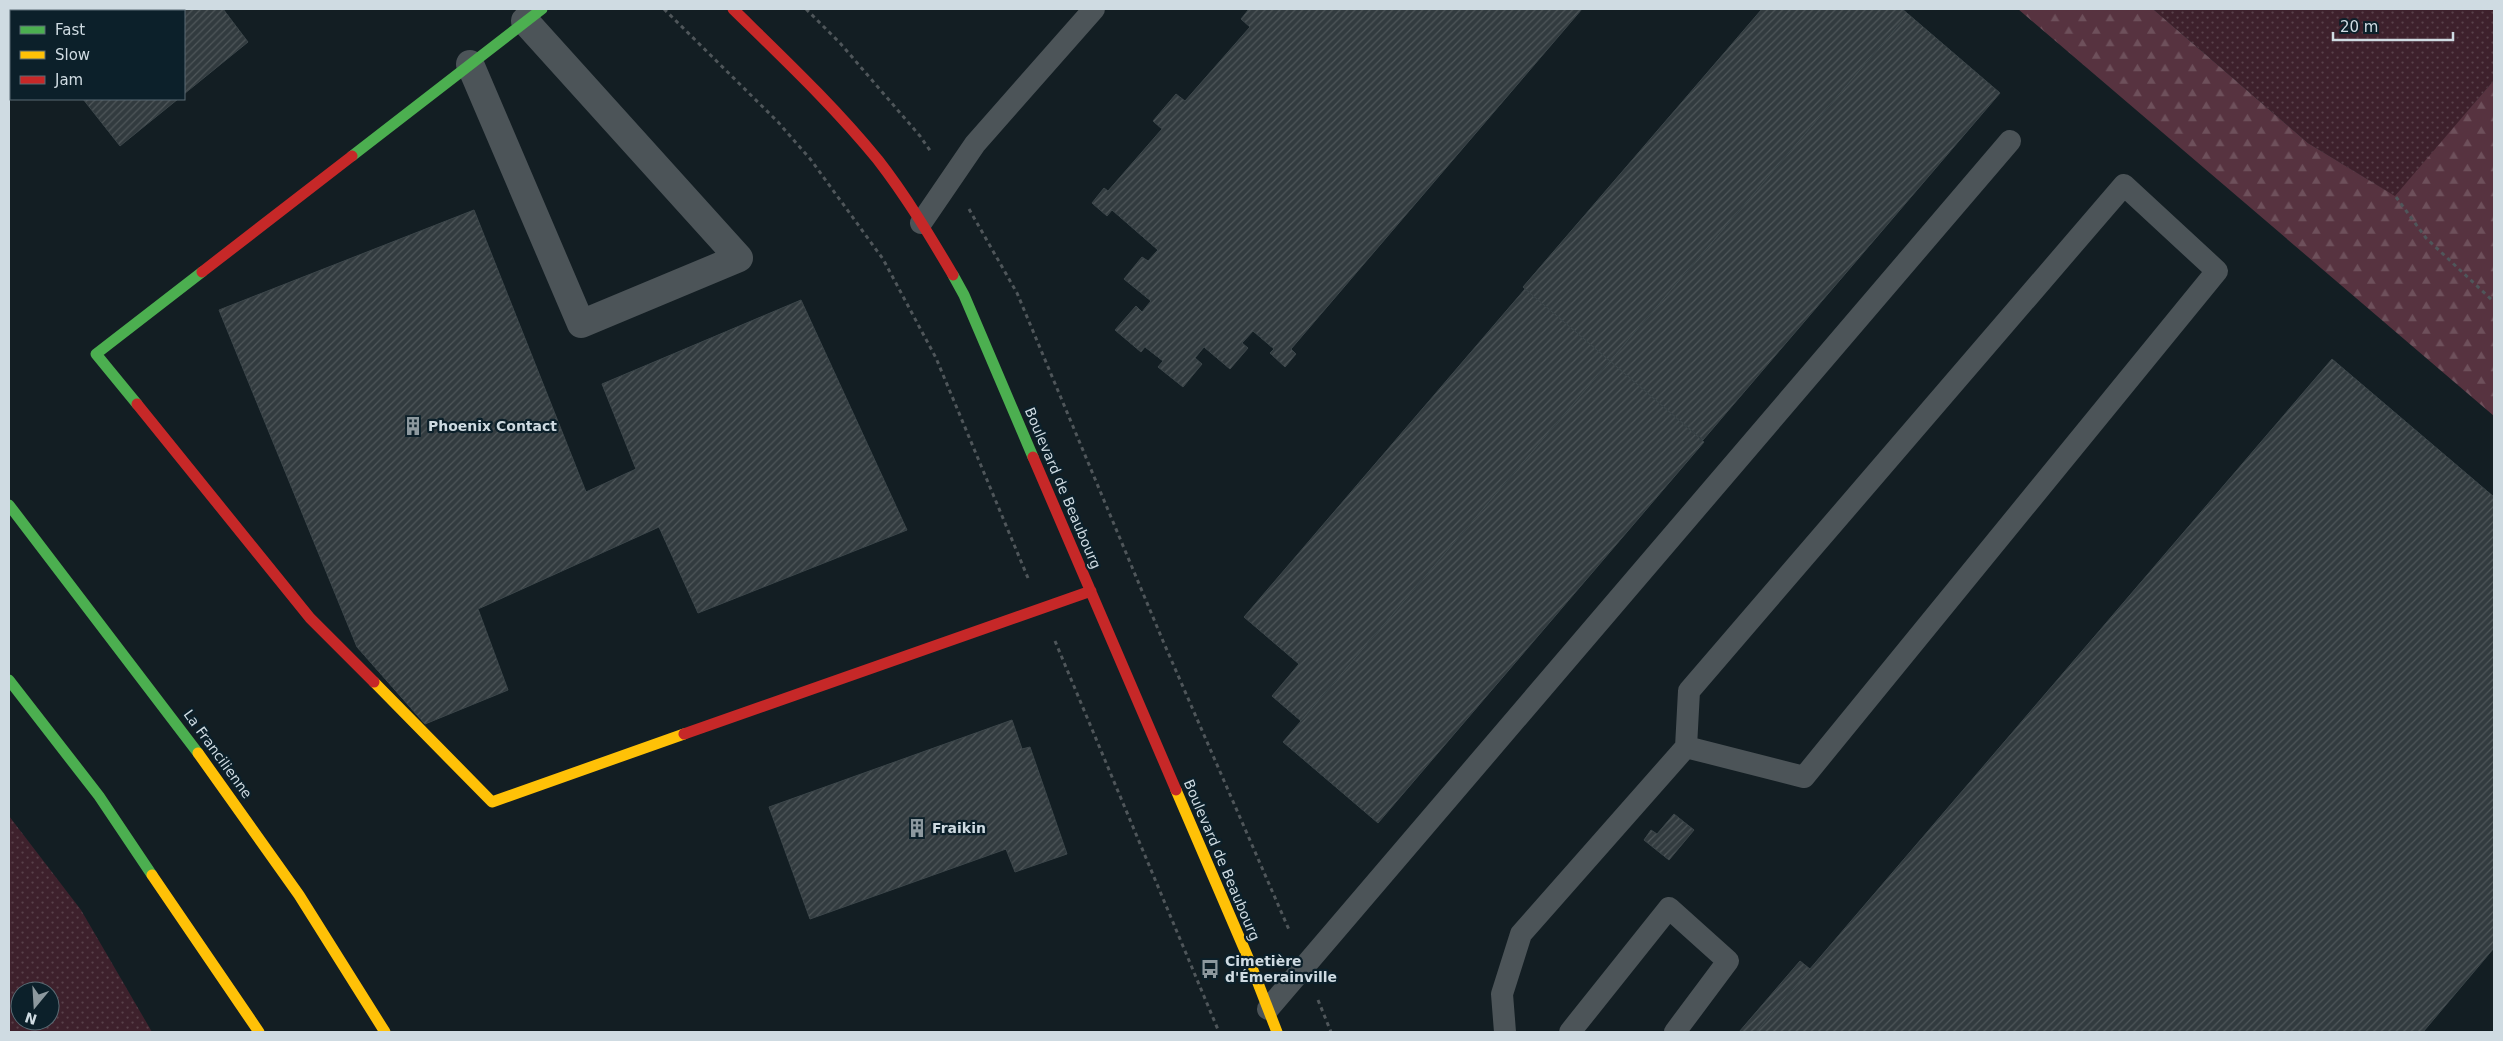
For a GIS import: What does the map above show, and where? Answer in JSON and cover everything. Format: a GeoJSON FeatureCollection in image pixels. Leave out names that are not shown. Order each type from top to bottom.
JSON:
{"type":"FeatureCollection","features":[{"type":"Feature","properties":{"kind":"main road","name":"Boulevard de Beaubourg"},"geometry":{"type":"LineString","coordinates":[[733,9],[809,84],[878,160],[934,241],[964,295],[1278,1032]]}},
{"type":"Feature","properties":{"kind":"main road"},"geometry":{"type":"LineString","coordinates":[[533,15],[96,354],[310,618],[492,802],[1091,591]]}},
{"type":"Feature","properties":{"kind":"main road","name":"La Francilienne"},"geometry":{"type":"LineString","coordinates":[[9,504],[197,748],[338,952],[385,1032]]}},
{"type":"Feature","properties":{"kind":"main road"},"geometry":{"type":"LineString","coordinates":[[9,680],[99,796],[259,1032]]}},
{"type":"Feature","properties":{"kind":"street"},"geometry":{"type":"LineString","coordinates":[[470,64],[581,324],[739,258],[533,15]]}},
{"type":"Feature","properties":{"kind":"lane"},"geometry":{"type":"LineString","coordinates":[[921,223],[975,144],[1094,9]]}},
{"type":"Feature","properties":{"kind":"lane"},"geometry":{"type":"LineString","coordinates":[[1268,1009],[2010,141]]}},
{"type":"Feature","properties":{"kind":"lane"},"geometry":{"type":"LineString","coordinates":[[1505,1032],[1502,994],[1522,934],[1686,747],[1689,691],[2124,185],[2217,271],[1804,777],[1686,747]]}},
{"type":"Feature","properties":{"kind":"lane"},"geometry":{"type":"LineString","coordinates":[[1570,1032],[1669,908],[1728,961],[1675,1032]]}},
{"type":"Feature","properties":{"kind":"path"},"geometry":{"type":"LineString","coordinates":[[664,9],[789,135],[842,200],[883,259],[936,358],[1220,1032]]}},
{"type":"Feature","properties":{"kind":"path"},"geometry":{"type":"LineString","coordinates":[[806,9],[840,43],[920,136],[972,212],[1016,293],[1163,642],[1305,966],[1331,1032]]}},
{"type":"Feature","properties":{"kind":"path"},"geometry":{"type":"LineString","coordinates":[[2396,196],[2426,238],[2494,302]]}},
{"type":"Feature","properties":{"kind":"shaded area"},"geometry":{"type":"Polygon","coordinates":[[[2153,9],[2494,9],[2494,80],[2396,197],[2308,143],[2153,9]]]}},
{"type":"Feature","properties":{"kind":"shaded area"},"geometry":{"type":"Polygon","coordinates":[[[9,816],[81,910],[152,1032],[9,1032],[9,816]]]}},
{"type":"Feature","properties":{"kind":"green space"},"geometry":{"type":"Polygon","coordinates":[[[2018,9],[2153,9],[2308,143],[2395,196],[2494,80],[2494,416],[2018,9]]]}},
{"type":"Feature","properties":{"kind":"building"},"geometry":{"type":"Polygon","coordinates":[[[223,9],[248,42],[185,93],[185,10],[14,10],[223,9]]]}},
{"type":"Feature","properties":{"kind":"building"},"geometry":{"type":"Polygon","coordinates":[[[1249,9],[1582,9],[1291,349],[1296,354],[1285,367],[1270,353],[1274,349],[1253,331],[1242,343],[1248,348],[1230,369],[1204,347],[1195,358],[1202,364],[1183,387],[1158,367],[1163,361],[1145,347],[1141,352],[1115,330],[1136,306],[1142,312],[1151,301],[1124,279],[1142,257],[1148,261],[1158,250],[1112,210],[1107,216],[1092,203],[1104,188],[1108,191],[1162,129],[1153,121],[1176,94],[1185,101],[1250,27],[1241,19],[1249,9]]]}},
{"type":"Feature","properties":{"kind":"building"},"geometry":{"type":"Polygon","coordinates":[[[1762,9],[1902,9],[1908,14],[1610,361],[1523,287],[1762,9]]]}},
{"type":"Feature","properties":{"kind":"building"},"geometry":{"type":"Polygon","coordinates":[[[1908,14],[2000,93],[1703,440],[1610,361],[1908,14]]]}},
{"type":"Feature","properties":{"kind":"building"},"geometry":{"type":"Polygon","coordinates":[[[84,100],[177,100],[120,146],[84,100]]]}},
{"type":"Feature","properties":{"kind":"building","name":"Phoenix Contact"},"geometry":{"type":"Polygon","coordinates":[[[474,210],[586,492],[636,469],[602,384],[801,300],[907,530],[698,613],[659,527],[478,609],[508,690],[425,724],[357,647],[219,310],[474,210]]]}},
{"type":"Feature","properties":{"kind":"building"},"geometry":{"type":"Polygon","coordinates":[[[1525,289],[1610,361],[1301,721],[1272,696],[1299,664],[1244,617],[1525,289]]]}},
{"type":"Feature","properties":{"kind":"building"},"geometry":{"type":"Polygon","coordinates":[[[2332,359],[2494,497],[2494,948],[2423,1032],[1756,1032],[2332,359]]]}},
{"type":"Feature","properties":{"kind":"building"},"geometry":{"type":"Polygon","coordinates":[[[1610,361],[1704,442],[1378,823],[1283,742],[1610,361]]]}},
{"type":"Feature","properties":{"kind":"building","name":"Fraikin"},"geometry":{"type":"Polygon","coordinates":[[[1012,720],[1022,749],[1030,747],[1067,854],[1015,872],[1006,849],[810,919],[769,807],[1012,720]]]}},
{"type":"Feature","properties":{"kind":"building"},"geometry":{"type":"Polygon","coordinates":[[[1674,814],[1694,830],[1669,860],[1644,840],[1651,830],[1657,834],[1674,814]]]}},
{"type":"Feature","properties":{"kind":"building"},"geometry":{"type":"Polygon","coordinates":[[[1800,961],[1810,969],[1756,1032],[1739,1032],[1800,961]]]}},
{"type":"Feature","properties":{"kind":"traffic: fast"},"geometry":{"type":"LineString","coordinates":[[352,156],[542,9]]}},
{"type":"Feature","properties":{"kind":"traffic: fast"},"geometry":{"type":"LineString","coordinates":[[137,404],[96,354],[202,272]]}},
{"type":"Feature","properties":{"kind":"traffic: fast"},"geometry":{"type":"LineString","coordinates":[[953,275],[964,295],[1033,457]]}},
{"type":"Feature","properties":{"kind":"traffic: fast"},"geometry":{"type":"LineString","coordinates":[[9,505],[198,753]]}},
{"type":"Feature","properties":{"kind":"traffic: fast"},"geometry":{"type":"LineString","coordinates":[[9,680],[99,796],[152,875]]}},
{"type":"Feature","properties":{"kind":"traffic: slow"},"geometry":{"type":"LineString","coordinates":[[374,682],[492,802],[684,734]]}},
{"type":"Feature","properties":{"kind":"traffic: slow"},"geometry":{"type":"LineString","coordinates":[[198,753],[299,895],[385,1032]]}},
{"type":"Feature","properties":{"kind":"traffic: slow"},"geometry":{"type":"LineString","coordinates":[[1176,790],[1249,960],[1277,1032]]}},
{"type":"Feature","properties":{"kind":"traffic: slow"},"geometry":{"type":"LineString","coordinates":[[152,875],[259,1032]]}},
{"type":"Feature","properties":{"kind":"traffic: jam"},"geometry":{"type":"LineString","coordinates":[[733,9],[826,101],[878,160],[927,231],[953,275]]}},
{"type":"Feature","properties":{"kind":"traffic: jam"},"geometry":{"type":"LineString","coordinates":[[202,272],[352,156]]}},
{"type":"Feature","properties":{"kind":"traffic: jam"},"geometry":{"type":"LineString","coordinates":[[137,404],[310,618],[374,682]]}},
{"type":"Feature","properties":{"kind":"traffic: jam"},"geometry":{"type":"LineString","coordinates":[[1033,457],[1176,790]]}},
{"type":"Feature","properties":{"kind":"traffic: jam"},"geometry":{"type":"LineString","coordinates":[[684,734],[1091,591]]}},
{"type":"Feature","properties":{"kind":"place","name":"Phoenix Contact"},"geometry":{"type":"Point","coordinates":[413,426]}},
{"type":"Feature","properties":{"kind":"place","name":"Fraikin"},"geometry":{"type":"Point","coordinates":[917,828]}},
{"type":"Feature","properties":{"kind":"place","name":"Cimetière d'Émerainville"},"geometry":{"type":"Point","coordinates":[1210,969]}}]}
